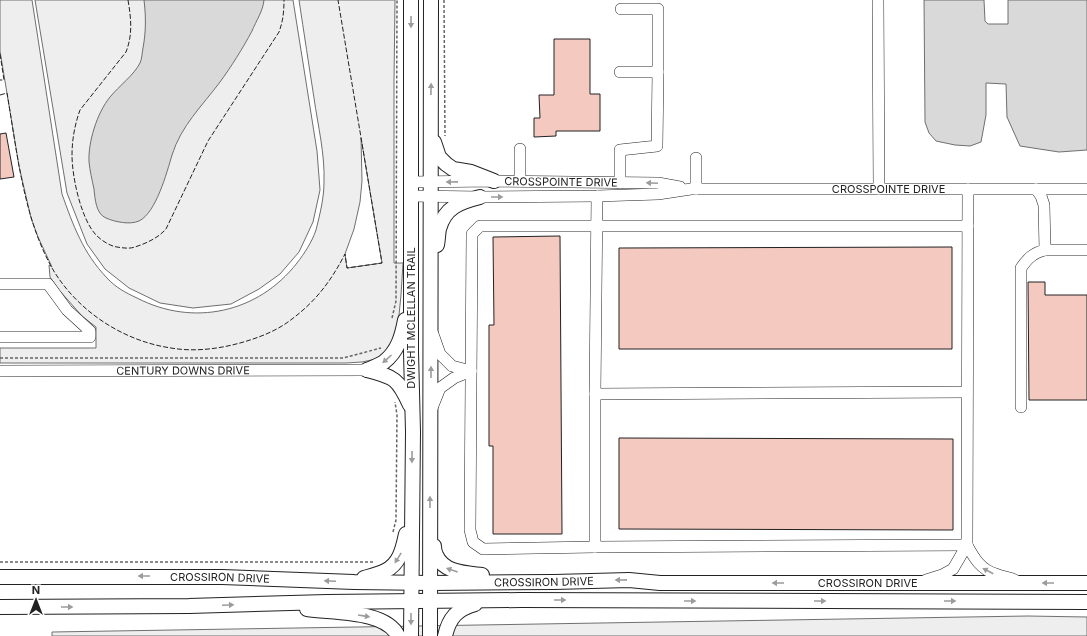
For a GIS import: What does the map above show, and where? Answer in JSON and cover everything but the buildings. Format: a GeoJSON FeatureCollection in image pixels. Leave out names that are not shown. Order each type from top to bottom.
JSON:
{"type":"FeatureCollection","features":[{"type":"Feature","properties":{"kind":"main road","name":"DWIGHT MCLELLAN TRAIL"},"geometry":{"type":"LineString","coordinates":[[411,0],[411,283],[413,432],[411,636]]}},
{"type":"Feature","properties":{"kind":"main road","name":"DWIGHT MCLELLAN TRAIL"},"geometry":{"type":"LineString","coordinates":[[430,636],[431,0]]}},
{"type":"Feature","properties":{"kind":"main road"},"geometry":{"type":"LineString","coordinates":[[430,128],[435,148],[440,158],[446,164],[453,169],[471,172],[494,181]]}},
{"type":"Feature","properties":{"kind":"main road"},"geometry":{"type":"LineString","coordinates":[[430,281],[436,260],[439,229],[444,217],[448,211],[455,206],[464,201],[480,197]]}},
{"type":"Feature","properties":{"kind":"main road"},"geometry":{"type":"LineString","coordinates":[[367,370],[384,362],[386,352],[398,345],[402,334],[411,283]]}},
{"type":"Feature","properties":{"kind":"main road"},"geometry":{"type":"LineString","coordinates":[[367,370],[391,377],[399,384],[412,407]]}},
{"type":"Feature","properties":{"kind":"main road"},"geometry":{"type":"LineString","coordinates":[[354,582],[386,571],[400,558],[412,508]]}},
{"type":"Feature","properties":{"kind":"main road"},"geometry":{"type":"LineString","coordinates":[[430,531],[436,555],[447,569],[488,576],[503,582]]}},
{"type":"Feature","properties":{"kind":"main road","name":"CROSSIRON DRIVE"},"geometry":{"type":"LineString","coordinates":[[0,576],[222,577],[354,582],[431,583],[629,580],[660,583],[1087,583]]}},
{"type":"Feature","properties":{"kind":"main road"},"geometry":{"type":"LineString","coordinates":[[0,584],[31,576]]}},
{"type":"Feature","properties":{"kind":"main road","name":"CROSSIRON DRIVE"},"geometry":{"type":"LineString","coordinates":[[0,607],[189,606],[269,603],[536,600],[1087,602]]}},
{"type":"Feature","properties":{"kind":"main road"},"geometry":{"type":"LineString","coordinates":[[445,636],[447,627],[452,617],[458,610],[468,605],[484,601]]}},
{"type":"Feature","properties":{"kind":"main road"},"geometry":{"type":"LineString","coordinates":[[269,603],[316,611],[373,617],[386,623],[398,636]]}},
{"type":"Feature","properties":{"kind":"street"},"geometry":{"type":"LineString","coordinates":[[878,0],[879,189]]}},
{"type":"Feature","properties":{"kind":"street"},"geometry":{"type":"LineString","coordinates":[[620,183],[620,150],[657,146],[658,72],[658,9],[621,9]]}},
{"type":"Feature","properties":{"kind":"street"},"geometry":{"type":"LineString","coordinates":[[620,72],[658,72]]}},
{"type":"Feature","properties":{"kind":"street"},"geometry":{"type":"LineString","coordinates":[[520,149],[520,181]]}},
{"type":"Feature","properties":{"kind":"street"},"geometry":{"type":"LineString","coordinates":[[694,189],[696,158]]}},
{"type":"Feature","properties":{"kind":"street","name":"CROSSPOINTE DRIVE"},"geometry":{"type":"LineString","coordinates":[[430,189],[494,181],[520,181],[658,183],[694,189]]}},
{"type":"Feature","properties":{"kind":"street"},"geometry":{"type":"LineString","coordinates":[[411,189],[430,189]]}},
{"type":"Feature","properties":{"kind":"street","name":"CROSSPOINTE DRIVE"},"geometry":{"type":"LineString","coordinates":[[430,189],[480,197],[658,194],[694,189],[1087,189]]}},
{"type":"Feature","properties":{"kind":"street"},"geometry":{"type":"LineString","coordinates":[[968,189],[967,545],[972,555],[983,568],[1020,583]]}},
{"type":"Feature","properties":{"kind":"street"},"geometry":{"type":"LineString","coordinates":[[1036,189],[1041,196],[1044,205],[1045,250]]}},
{"type":"Feature","properties":{"kind":"street"},"geometry":{"type":"LineString","coordinates":[[595,547],[597,196]]}},
{"type":"Feature","properties":{"kind":"street"},"geometry":{"type":"LineString","coordinates":[[967,545],[483,549],[473,542],[470,530],[472,234],[480,226],[968,226]]}},
{"type":"Feature","properties":{"kind":"street"},"geometry":{"type":"LineString","coordinates":[[1021,407],[1022,268],[1027,259],[1038,252],[1045,250],[1087,250]]}},
{"type":"Feature","properties":{"kind":"street"},"geometry":{"type":"LineString","coordinates":[[0,284],[48,284],[67,310],[90,331],[90,337],[0,337]]}},
{"type":"Feature","properties":{"kind":"street"},"geometry":{"type":"LineString","coordinates":[[430,328],[440,354],[452,366],[471,371]]}},
{"type":"Feature","properties":{"kind":"street","name":"CENTURY DOWNS DRIVE"},"geometry":{"type":"LineString","coordinates":[[0,371],[367,370]]}},
{"type":"Feature","properties":{"kind":"street"},"geometry":{"type":"LineString","coordinates":[[430,412],[440,388],[454,378],[471,371]]}},
{"type":"Feature","properties":{"kind":"street"},"geometry":{"type":"LineString","coordinates":[[595,394],[968,392]]}},
{"type":"Feature","properties":{"kind":"street"},"geometry":{"type":"LineString","coordinates":[[915,583],[942,575],[953,569],[967,545]]}},
{"type":"Feature","properties":{"kind":"path"},"geometry":{"type":"LineString","coordinates":[[392,321],[396,301],[397,0]]}},
{"type":"Feature","properties":{"kind":"path"},"geometry":{"type":"LineString","coordinates":[[0,358],[343,358],[386,352]]}},
{"type":"Feature","properties":{"kind":"path"},"geometry":{"type":"LineString","coordinates":[[393,533],[396,520],[397,415],[395,400]]}},
{"type":"Feature","properties":{"kind":"path"},"geometry":{"type":"LineString","coordinates":[[0,562],[376,562]]}},
{"type":"Feature","properties":{"kind":"shaded area"},"geometry":{"type":"Polygon","coordinates":[[[0,0],[32,0],[62,194],[70,217],[85,249],[91,259],[110,281],[121,290],[158,307],[180,312],[202,313],[223,310],[244,304],[263,294],[281,280],[297,263],[305,252],[316,230],[322,206],[324,172],[321,140],[299,0],[395,0],[394,263],[403,263],[397,335],[384,355],[376,359],[362,362],[346,363],[0,363],[0,348],[96,348],[96,327],[82,316],[59,290],[50,277],[49,265],[52,267],[31,218],[19,166],[0,51],[0,0]],[[361,138],[362,181],[360,202],[354,229],[345,254],[347,268],[382,263],[361,138]]]}},
{"type":"Feature","properties":{"kind":"shaded area"},"geometry":{"type":"Polygon","coordinates":[[[35,0],[293,0],[317,151],[320,190],[313,222],[299,252],[280,274],[259,289],[231,304],[193,308],[160,303],[129,288],[105,269],[87,244],[67,193],[35,0]]]}},
{"type":"Feature","properties":{"kind":"shaded area"},"geometry":{"type":"Polygon","coordinates":[[[144,0],[264,0],[261,12],[252,31],[237,57],[220,82],[186,125],[176,145],[160,191],[151,210],[139,221],[131,223],[114,221],[106,218],[98,210],[90,169],[89,154],[94,128],[101,111],[110,97],[134,72],[141,61],[145,30],[144,0]]]}},
{"type":"Feature","properties":{"kind":"shaded area"},"geometry":{"type":"Polygon","coordinates":[[[924,0],[984,0],[985,21],[988,24],[1008,24],[1008,0],[1087,0],[1087,150],[1059,152],[1020,146],[1007,117],[1006,84],[986,83],[986,115],[981,142],[970,146],[936,141],[929,133],[925,122],[924,0]]]}},
{"type":"Feature","properties":{"kind":"shaded area"},"geometry":{"type":"Polygon","coordinates":[[[1028,616],[1087,617],[1087,636],[52,636],[52,632],[1028,616]]]}},
{"type":"Feature","properties":{"kind":"fence"},"geometry":{"type":"LineString","coordinates":[[128,0],[131,26],[130,39],[126,52],[80,110],[74,132],[72,155],[72,164],[78,197],[86,219],[96,235],[106,243],[122,248],[135,247],[148,242],[156,238],[166,229],[208,141],[279,32],[283,16],[284,0]]}},
{"type":"Feature","properties":{"kind":"fence"},"geometry":{"type":"LineString","coordinates":[[0,95],[7,93],[22,183],[34,227],[52,268],[74,298],[103,322],[136,339],[153,344],[171,348],[197,350],[223,347],[240,343],[274,331],[301,312],[316,298],[334,273],[345,254],[347,268],[382,263],[338,0]]}},
{"type":"Feature","properties":{"kind":"fence"},"geometry":{"type":"LineString","coordinates":[[0,54],[4,80],[0,80]]}}]}
